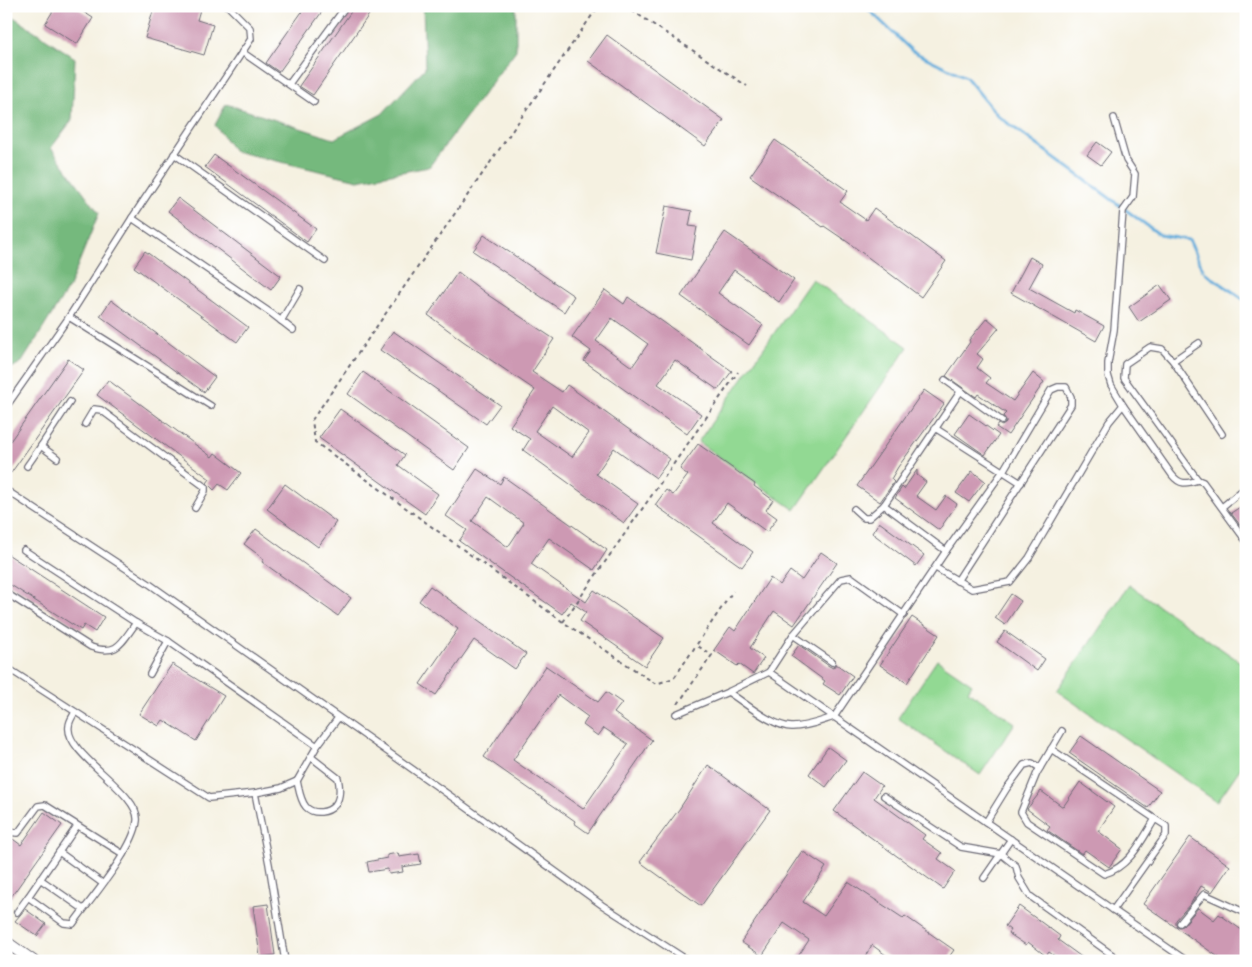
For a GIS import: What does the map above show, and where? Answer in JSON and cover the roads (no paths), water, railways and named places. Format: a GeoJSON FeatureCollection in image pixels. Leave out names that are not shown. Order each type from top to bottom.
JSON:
{"type":"FeatureCollection","features":[{"type":"Feature","properties":{"kind":"street"},"geometry":{"type":"LineString","coordinates":[[6,942],[33,961]]}},
{"type":"Feature","properties":{"kind":"lane"},"geometry":{"type":"LineString","coordinates":[[6,406],[69,317],[132,218],[251,39],[250,28],[228,6]]}},
{"type":"Feature","properties":{"kind":"lane"},"geometry":{"type":"LineString","coordinates":[[290,84],[346,6]]}},
{"type":"Feature","properties":{"kind":"lane"},"geometry":{"type":"LineString","coordinates":[[242,52],[314,102]]}},
{"type":"Feature","properties":{"kind":"lane"},"geometry":{"type":"LineString","coordinates":[[1114,118],[1126,160],[1135,174],[1132,197],[1123,212],[1114,330],[1108,363],[1108,375],[1111,385],[1123,405],[1177,481],[1187,484],[1198,480]]}},
{"type":"Feature","properties":{"kind":"lane"},"geometry":{"type":"LineString","coordinates":[[174,154],[325,262]]}},
{"type":"Feature","properties":{"kind":"lane"},"geometry":{"type":"LineString","coordinates":[[132,218],[293,330]]}},
{"type":"Feature","properties":{"kind":"lane"},"geometry":{"type":"LineString","coordinates":[[281,321],[300,289]]}},
{"type":"Feature","properties":{"kind":"lane"},"geometry":{"type":"LineString","coordinates":[[69,317],[211,406]]}},
{"type":"Feature","properties":{"kind":"lane"},"geometry":{"type":"LineString","coordinates":[[1173,361],[1199,343]]}},
{"type":"Feature","properties":{"kind":"lane"},"geometry":{"type":"LineString","coordinates":[[1222,434],[1173,361],[1162,349],[1150,347],[1125,364],[1124,378],[1198,480],[1203,482],[1222,506],[1246,541]]}},
{"type":"Feature","properties":{"kind":"lane"},"geometry":{"type":"LineString","coordinates":[[945,380],[1002,421]]}},
{"type":"Feature","properties":{"kind":"lane"},"geometry":{"type":"LineString","coordinates":[[728,692],[778,724],[791,727],[812,724],[834,717],[946,551],[1003,471],[1051,390],[1058,387],[1066,387],[1071,397],[1070,405],[957,581]]}},
{"type":"Feature","properties":{"kind":"lane"},"geometry":{"type":"LineString","coordinates":[[854,509],[864,518],[869,518],[884,505],[960,392]]}},
{"type":"Feature","properties":{"kind":"lane"},"geometry":{"type":"LineString","coordinates":[[27,466],[70,402]]}},
{"type":"Feature","properties":{"kind":"lane"},"geometry":{"type":"LineString","coordinates":[[936,568],[972,588],[1010,582],[1029,558],[1109,422],[1123,405]]}},
{"type":"Feature","properties":{"kind":"lane"},"geometry":{"type":"LineString","coordinates":[[85,424],[94,409],[101,410],[205,487],[205,491],[195,508]]}},
{"type":"Feature","properties":{"kind":"lane"},"geometry":{"type":"LineString","coordinates":[[935,428],[1021,483]]}},
{"type":"Feature","properties":{"kind":"lane"},"geometry":{"type":"LineString","coordinates":[[41,446],[57,458]]}},
{"type":"Feature","properties":{"kind":"lane"},"geometry":{"type":"LineString","coordinates":[[1222,506],[1246,488]]}},
{"type":"Feature","properties":{"kind":"lane"},"geometry":{"type":"LineString","coordinates":[[6,490],[148,583],[602,905],[689,961]]}},
{"type":"Feature","properties":{"kind":"lane"},"geometry":{"type":"LineString","coordinates":[[884,505],[946,551]]}},
{"type":"Feature","properties":{"kind":"lane"},"geometry":{"type":"LineString","coordinates":[[24,550],[168,642],[317,746]]}},
{"type":"Feature","properties":{"kind":"lane"},"geometry":{"type":"LineString","coordinates":[[676,714],[769,672],[793,635],[841,579],[851,577],[904,615]]}},
{"type":"Feature","properties":{"kind":"lane"},"geometry":{"type":"LineString","coordinates":[[6,593],[90,647],[103,651],[118,647],[136,623]]}},
{"type":"Feature","properties":{"kind":"lane"},"geometry":{"type":"LineString","coordinates":[[793,635],[832,662]]}},
{"type":"Feature","properties":{"kind":"lane"},"geometry":{"type":"LineString","coordinates":[[150,674],[168,642]]}},
{"type":"Feature","properties":{"kind":"lane"},"geometry":{"type":"LineString","coordinates":[[6,667],[209,798],[281,788],[297,781],[317,746],[338,718]]}},
{"type":"Feature","properties":{"kind":"lane"},"geometry":{"type":"LineString","coordinates":[[769,672],[1187,961]]}},
{"type":"Feature","properties":{"kind":"lane"},"geometry":{"type":"LineString","coordinates":[[28,897],[64,923],[73,924],[123,854],[132,838],[138,820],[131,802],[72,743],[68,726],[75,712]]}},
{"type":"Feature","properties":{"kind":"lane"},"geometry":{"type":"LineString","coordinates":[[1062,731],[1040,768],[1021,812],[1027,822],[1104,874],[1114,872],[1130,858],[1156,819]]}},
{"type":"Feature","properties":{"kind":"lane"},"geometry":{"type":"LineString","coordinates":[[1051,749],[1166,826],[1166,835],[1113,910]]}},
{"type":"Feature","properties":{"kind":"lane"},"geometry":{"type":"LineString","coordinates":[[297,781],[302,799],[307,808],[313,812],[320,813],[329,810],[335,804],[339,795],[340,786],[338,778],[311,757]]}},
{"type":"Feature","properties":{"kind":"lane"},"geometry":{"type":"LineString","coordinates":[[986,822],[1024,765],[1032,763],[1040,768]]}},
{"type":"Feature","properties":{"kind":"lane"},"geometry":{"type":"LineString","coordinates":[[255,793],[285,961]]}},
{"type":"Feature","properties":{"kind":"lane"},"geometry":{"type":"LineString","coordinates":[[884,796],[961,847],[1001,854],[1016,866],[1019,878],[1030,896],[1118,959]]}},
{"type":"Feature","properties":{"kind":"lane"},"geometry":{"type":"LineString","coordinates":[[6,832],[18,833],[38,806],[45,805],[123,854]]}},
{"type":"Feature","properties":{"kind":"lane"},"geometry":{"type":"LineString","coordinates":[[17,912],[77,826]]}},
{"type":"Feature","properties":{"kind":"lane"},"geometry":{"type":"LineString","coordinates":[[984,878],[1011,839]]}},
{"type":"Feature","properties":{"kind":"lane"},"geometry":{"type":"LineString","coordinates":[[59,852],[102,883]]}},
{"type":"Feature","properties":{"kind":"lane"},"geometry":{"type":"LineString","coordinates":[[40,879],[83,909]]}},
{"type":"Feature","properties":{"kind":"lane"},"geometry":{"type":"LineString","coordinates":[[1180,923],[1204,894],[1246,913]]}},
{"type":"Feature","properties":{"kind":"waterway"},"geometry":{"type":"LineString","coordinates":[[865,6],[912,51],[966,77],[998,116],[1160,235],[1189,240],[1204,272],[1246,301]]}}]}
